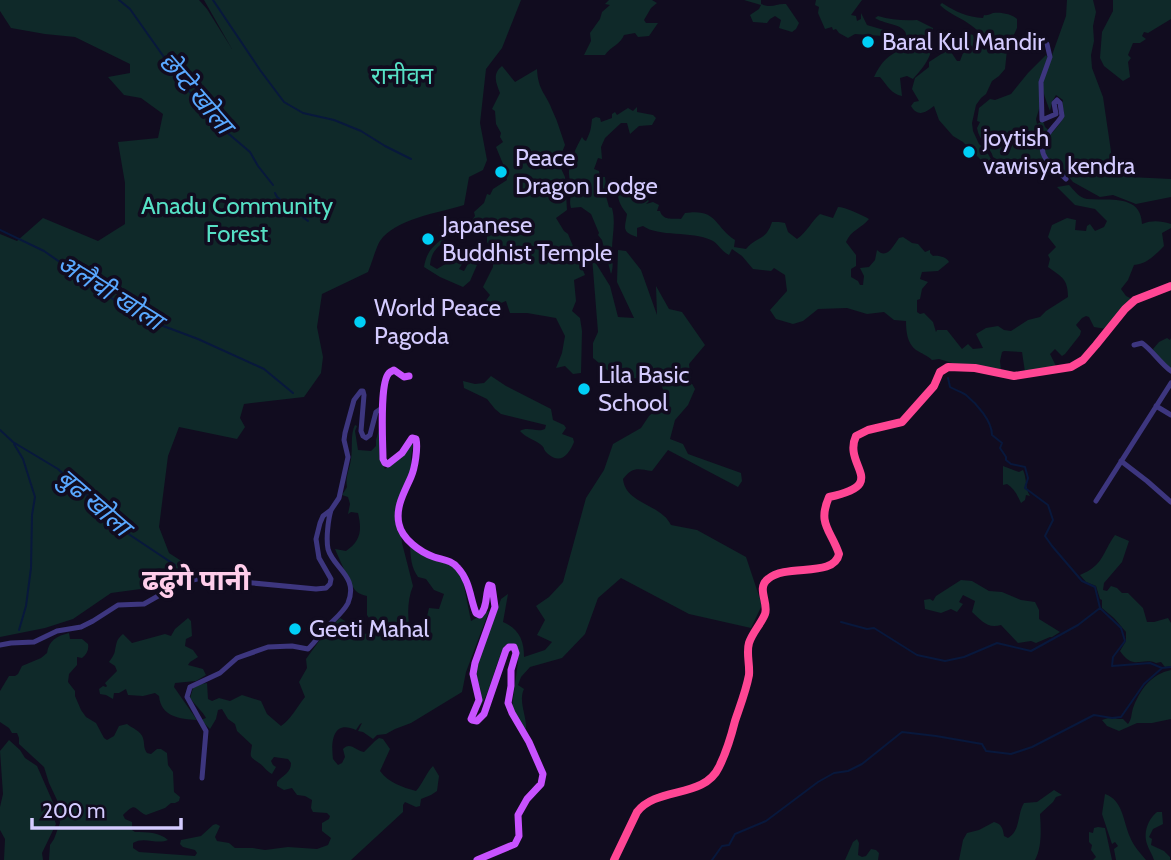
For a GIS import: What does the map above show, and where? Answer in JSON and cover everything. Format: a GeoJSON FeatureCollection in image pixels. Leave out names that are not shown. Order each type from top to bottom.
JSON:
{"type":"FeatureCollection","features":[{"type":"Feature","properties":{"kind":"highway"},"geometry":{"type":"LineString","coordinates":[[614,860],[642,806],[702,784],[718,771],[747,685],[750,668],[749,643],[766,612],[762,589],[765,582],[786,570],[819,569],[831,566],[839,559],[823,516],[830,497],[855,489],[862,481],[852,448],[856,436],[868,430],[902,422],[934,386],[940,372],[948,367],[975,368],[1014,376],[1071,367],[1083,360],[1135,300],[1171,286]]}},
{"type":"Feature","properties":{"kind":"main road"},"geometry":{"type":"LineString","coordinates":[[409,376],[404,377],[394,370],[389,373],[382,408],[385,463],[388,464],[402,453],[412,438],[416,439],[417,443],[414,466],[400,505],[398,519],[401,530],[418,549],[457,566],[466,580],[476,613],[480,615],[483,611],[489,585],[494,588],[494,613],[473,669],[479,700],[471,719],[477,721],[484,714],[501,661],[509,647],[514,648],[516,653],[511,670],[508,703],[543,774],[541,784],[517,815],[519,836],[515,844],[477,860]]}},
{"type":"Feature","properties":{"kind":"street"},"geometry":{"type":"LineString","coordinates":[[1047,44],[1050,57],[1041,82],[1042,120],[1056,114],[1054,103],[1057,100],[1062,116],[1044,139],[1042,148],[1046,159],[1066,179]]}},
{"type":"Feature","properties":{"kind":"street"},"geometry":{"type":"LineString","coordinates":[[1134,345],[1142,343],[1147,346],[1171,372]]}},
{"type":"Feature","properties":{"kind":"street"},"geometry":{"type":"LineString","coordinates":[[1096,501],[1171,383]]}},
{"type":"Feature","properties":{"kind":"street"},"geometry":{"type":"LineString","coordinates":[[202,779],[205,731],[187,698],[190,687],[220,673],[237,658],[268,647],[279,645],[308,649],[347,604],[350,585],[329,551],[327,523],[339,498],[346,468],[348,457],[344,440],[354,400],[358,393],[363,391],[361,431],[366,438],[370,435],[376,412],[382,408]]}},
{"type":"Feature","properties":{"kind":"street"},"geometry":{"type":"LineString","coordinates":[[1156,406],[1171,415]]}},
{"type":"Feature","properties":{"kind":"street"},"geometry":{"type":"LineString","coordinates":[[1121,461],[1171,502]]}},
{"type":"Feature","properties":{"kind":"street"},"geometry":{"type":"LineString","coordinates":[[0,645],[34,642],[57,631],[81,627],[118,605],[144,604],[181,583],[197,579],[215,577],[242,582],[326,588],[331,579],[319,558],[316,539],[323,516],[331,510]]}},
{"type":"Feature","properties":{"kind":"green space","name":"Anadu Community Forest"},"geometry":{"type":"Polygon","coordinates":[[[0,0],[199,0],[232,49],[204,0],[521,0],[502,48],[486,69],[480,123],[487,160],[483,170],[469,177],[464,205],[396,227],[380,241],[368,272],[322,294],[317,327],[323,357],[321,373],[304,397],[244,404],[240,418],[245,427],[237,439],[179,427],[168,456],[159,527],[169,553],[186,564],[148,588],[111,593],[73,619],[0,637],[0,234],[17,241],[43,218],[98,241],[125,224],[125,183],[118,142],[158,138],[163,114],[141,98],[124,95],[108,77],[130,73],[130,64],[75,37],[11,28],[0,11],[0,0]]]}},
{"type":"Feature","properties":{"kind":"green space"},"geometry":{"type":"Polygon","coordinates":[[[609,0],[652,0],[657,3],[644,20],[646,23],[658,23],[649,36],[638,37],[635,33],[624,35],[605,55],[584,55],[591,41],[590,33],[602,12],[610,5],[605,4],[609,0]]]}},
{"type":"Feature","properties":{"kind":"green space"},"geometry":{"type":"Polygon","coordinates":[[[744,0],[761,0],[761,4],[769,6],[786,4],[799,23],[792,32],[779,28],[781,20],[775,16],[767,23],[753,22],[750,15],[761,5],[744,0]]]}},
{"type":"Feature","properties":{"kind":"green space"},"geometry":{"type":"Polygon","coordinates":[[[816,0],[862,0],[851,15],[856,16],[857,21],[861,19],[861,13],[867,25],[894,33],[883,36],[855,34],[848,38],[832,27],[825,29],[818,13],[819,7],[815,5],[816,0]]]}},
{"type":"Feature","properties":{"kind":"green space"},"geometry":{"type":"Polygon","coordinates":[[[1067,0],[1093,0],[1096,12],[1092,68],[1103,97],[1113,165],[1129,177],[1171,179],[1171,197],[1136,204],[1113,195],[1100,197],[1044,165],[1037,170],[1017,173],[993,157],[980,137],[977,128],[980,122],[977,121],[979,108],[990,99],[995,100],[1011,94],[1046,55],[1049,59],[1039,81],[1040,106],[1037,124],[1043,121],[1052,133],[1061,122],[1064,115],[1063,100],[1056,95],[1050,111],[1042,83],[1066,16],[1067,0]]]}},
{"type":"Feature","properties":{"kind":"green space"},"geometry":{"type":"Polygon","coordinates":[[[1113,0],[1171,0],[1171,19],[1148,33],[1144,32],[1142,36],[1146,39],[1140,43],[1133,43],[1128,55],[1131,58],[1128,62],[1130,77],[1123,81],[1104,66],[1100,58],[1102,32],[1113,11],[1113,0]]]}},
{"type":"Feature","properties":{"kind":"green space"},"geometry":{"type":"Polygon","coordinates":[[[942,3],[972,16],[983,18],[984,15],[999,13],[1017,19],[1017,28],[1007,50],[1005,69],[992,81],[986,94],[976,105],[972,123],[979,144],[991,159],[1007,171],[982,161],[953,136],[939,120],[934,106],[919,113],[911,106],[919,101],[912,89],[915,78],[929,67],[929,62],[949,49],[957,61],[960,61],[963,53],[958,43],[970,34],[976,44],[984,42],[982,33],[940,5],[942,3]]]}},
{"type":"Feature","properties":{"kind":"green space"},"geometry":{"type":"Polygon","coordinates":[[[878,16],[917,20],[933,28],[931,51],[927,61],[913,79],[907,76],[900,78],[902,96],[892,91],[880,77],[874,77],[886,60],[904,48],[906,34],[903,29],[875,18],[878,16]]]}},
{"type":"Feature","properties":{"kind":"green space"},"geometry":{"type":"Polygon","coordinates":[[[502,66],[515,82],[537,69],[541,87],[565,145],[558,162],[565,177],[567,210],[556,218],[568,234],[585,275],[574,280],[576,301],[572,311],[580,318],[582,331],[581,373],[573,374],[565,366],[556,368],[565,336],[556,318],[510,313],[506,301],[486,309],[482,306],[490,295],[483,287],[493,267],[493,252],[487,242],[487,221],[485,235],[475,227],[472,220],[474,212],[484,203],[487,194],[490,195],[493,189],[507,180],[496,147],[503,142],[496,124],[495,111],[492,109],[500,93],[496,75],[502,66]]]}},
{"type":"Feature","properties":{"kind":"green space"},"geometry":{"type":"Polygon","coordinates":[[[637,107],[637,112],[656,118],[652,125],[639,126],[630,134],[627,123],[621,123],[605,138],[601,147],[602,159],[598,158],[594,169],[599,171],[600,177],[605,177],[606,185],[611,188],[606,196],[614,219],[611,274],[602,240],[591,214],[581,207],[571,208],[569,170],[582,137],[586,141],[588,138],[592,119],[600,118],[601,122],[612,118],[615,112],[617,115],[628,108],[633,111],[637,107]]]}},
{"type":"Feature","properties":{"kind":"green space"},"geometry":{"type":"Polygon","coordinates":[[[642,182],[646,187],[643,195],[649,201],[646,204],[653,202],[659,205],[657,211],[663,216],[681,219],[685,213],[703,213],[714,219],[735,240],[734,247],[746,249],[764,235],[772,222],[785,223],[788,232],[797,239],[820,214],[833,218],[838,207],[862,215],[869,219],[846,242],[856,255],[856,266],[851,269],[851,277],[860,285],[863,285],[864,276],[860,268],[869,267],[875,260],[877,250],[887,253],[899,238],[903,237],[918,244],[925,252],[930,250],[933,256],[942,257],[949,262],[938,271],[922,272],[920,279],[928,282],[917,300],[917,312],[924,313],[933,322],[936,332],[947,330],[962,349],[968,344],[973,349],[983,348],[976,334],[986,328],[998,326],[1011,331],[1028,320],[1040,317],[1068,297],[1063,279],[1048,267],[1048,255],[1056,247],[1048,237],[1052,225],[1067,218],[1076,220],[1075,230],[1086,231],[1090,224],[1095,231],[1104,227],[1107,221],[1095,209],[1075,205],[1057,187],[1069,185],[1087,199],[1129,203],[1136,207],[1142,224],[1160,222],[1171,224],[1171,228],[1162,233],[1164,246],[1154,256],[1134,265],[1121,289],[1132,299],[1106,329],[1094,327],[1086,316],[1076,325],[1081,331],[1080,335],[1065,354],[1062,356],[1055,349],[1050,354],[1056,366],[1025,372],[1022,352],[1004,351],[1000,361],[1001,370],[932,360],[911,344],[906,321],[894,320],[884,312],[867,314],[847,308],[818,309],[803,321],[793,324],[776,319],[770,310],[787,291],[785,275],[774,268],[771,271],[753,269],[732,249],[729,255],[713,241],[703,237],[657,232],[643,226],[637,228],[637,237],[626,231],[627,214],[620,204],[618,192],[629,183],[642,182]]]}},
{"type":"Feature","properties":{"kind":"green space"},"geometry":{"type":"Polygon","coordinates":[[[438,224],[447,229],[446,235],[431,258],[430,265],[437,269],[457,257],[466,258],[459,269],[464,271],[469,262],[477,265],[470,281],[463,287],[424,267],[429,253],[445,236],[446,230],[438,224]]]}},
{"type":"Feature","properties":{"kind":"green space"},"geometry":{"type":"Polygon","coordinates":[[[618,250],[626,251],[641,270],[657,315],[656,286],[669,309],[682,312],[705,345],[689,364],[691,382],[695,389],[688,405],[675,420],[670,439],[683,444],[688,454],[741,473],[742,481],[738,487],[668,450],[652,471],[639,469],[630,472],[623,479],[625,486],[633,497],[658,512],[671,525],[697,530],[746,557],[762,605],[751,628],[689,614],[621,578],[598,598],[585,634],[562,658],[530,667],[521,677],[518,685],[524,689],[522,698],[526,729],[512,706],[518,648],[507,644],[476,713],[481,694],[475,672],[501,599],[508,594],[503,622],[520,636],[524,657],[545,650],[552,642],[537,635],[545,620],[536,606],[563,582],[586,498],[604,470],[613,444],[641,428],[649,416],[664,403],[661,384],[657,380],[617,376],[593,358],[593,343],[598,332],[592,257],[610,286],[618,317],[634,318],[617,282],[618,250]]]}},
{"type":"Feature","properties":{"kind":"green space"},"geometry":{"type":"Polygon","coordinates":[[[1171,338],[1171,369],[1156,357],[1153,349],[1171,338]]]}},
{"type":"Feature","properties":{"kind":"green space"},"geometry":{"type":"Polygon","coordinates":[[[491,376],[551,409],[553,420],[566,428],[562,434],[573,438],[574,442],[564,457],[553,457],[540,444],[520,431],[542,430],[546,425],[501,414],[487,399],[464,388],[463,381],[484,383],[491,376]]]}},
{"type":"Feature","properties":{"kind":"green space"},"geometry":{"type":"Polygon","coordinates":[[[355,425],[358,450],[371,451],[376,446],[380,426],[385,469],[412,443],[413,446],[412,470],[402,491],[401,532],[413,586],[408,610],[411,633],[423,634],[429,608],[439,609],[444,594],[434,590],[426,579],[418,577],[411,559],[410,547],[455,566],[463,581],[471,621],[489,611],[466,672],[462,692],[411,723],[377,735],[373,739],[358,731],[362,723],[356,730],[348,727],[338,730],[333,740],[333,759],[338,765],[345,757],[343,749],[346,747],[351,746],[364,752],[379,738],[383,739],[390,749],[380,771],[387,779],[416,791],[433,766],[439,776],[437,791],[421,799],[420,806],[405,802],[403,812],[351,860],[49,860],[50,845],[60,823],[57,800],[44,767],[19,744],[17,733],[12,733],[0,722],[0,691],[9,676],[15,676],[22,666],[41,658],[47,653],[54,639],[69,633],[70,639],[82,639],[88,644],[85,655],[82,658],[77,657],[77,665],[69,674],[68,682],[75,691],[86,717],[96,723],[107,740],[114,736],[119,726],[127,724],[142,736],[147,753],[161,749],[167,753],[168,765],[173,772],[174,792],[180,797],[179,801],[146,815],[133,807],[123,815],[132,822],[132,830],[135,832],[157,834],[168,840],[137,841],[133,843],[133,848],[139,852],[195,856],[195,850],[183,847],[181,840],[201,836],[216,824],[220,826],[215,837],[217,841],[229,843],[235,848],[317,849],[328,845],[331,838],[322,831],[322,823],[330,816],[327,813],[313,812],[312,800],[297,795],[292,788],[284,790],[277,786],[277,782],[290,769],[291,763],[288,759],[274,757],[271,761],[276,767],[272,774],[270,773],[252,758],[252,745],[237,731],[235,724],[222,709],[218,710],[210,729],[201,720],[206,718],[205,716],[190,698],[194,685],[207,683],[208,699],[230,701],[242,695],[261,701],[267,714],[281,726],[305,697],[299,682],[307,668],[306,659],[327,630],[340,618],[345,621],[349,633],[373,634],[384,630],[373,624],[367,615],[367,596],[354,589],[335,549],[346,551],[357,539],[360,530],[358,513],[348,514],[348,497],[342,495],[347,487],[355,425]]]}},
{"type":"Feature","properties":{"kind":"green space"},"geometry":{"type":"Polygon","coordinates":[[[1003,466],[1019,472],[1023,470],[1030,496],[1026,495],[1021,503],[1012,488],[1007,484],[1003,485],[1003,466]]]}},
{"type":"Feature","properties":{"kind":"green space"},"geometry":{"type":"Polygon","coordinates":[[[1115,535],[1129,541],[1122,562],[1104,583],[1103,590],[1107,591],[1111,586],[1122,593],[1128,593],[1143,608],[1147,622],[1168,618],[1171,623],[1171,666],[1165,667],[1161,662],[1134,662],[1125,657],[1120,651],[1126,641],[1126,632],[1102,608],[1102,600],[1096,586],[1086,582],[1080,575],[1098,563],[1115,535]]]}},
{"type":"Feature","properties":{"kind":"green space"},"geometry":{"type":"Polygon","coordinates":[[[961,580],[972,581],[989,591],[1035,602],[1039,619],[1060,632],[1036,643],[1018,643],[1001,625],[992,626],[981,621],[972,612],[975,601],[963,595],[959,602],[963,604],[957,612],[951,609],[941,613],[925,609],[924,600],[933,601],[936,596],[961,580]]]}},
{"type":"Feature","properties":{"kind":"green space"},"geometry":{"type":"Polygon","coordinates":[[[188,618],[191,621],[192,636],[186,639],[185,646],[193,650],[198,657],[188,665],[203,669],[206,675],[196,681],[175,683],[174,687],[197,720],[178,718],[167,713],[155,693],[143,696],[128,695],[126,689],[114,693],[113,699],[100,694],[99,689],[107,686],[105,683],[117,671],[109,662],[123,634],[132,643],[165,634],[171,636],[188,618]]]}},
{"type":"Feature","properties":{"kind":"green space"},"geometry":{"type":"Polygon","coordinates":[[[1171,670],[1171,719],[1137,723],[1119,731],[1107,726],[1102,720],[1111,717],[1123,719],[1128,724],[1143,689],[1152,679],[1171,670]]]}},
{"type":"Feature","properties":{"kind":"green space"},"geometry":{"type":"Polygon","coordinates":[[[9,740],[25,758],[37,766],[55,807],[56,824],[42,853],[43,860],[4,860],[5,839],[0,830],[3,794],[0,751],[9,740]]]}},
{"type":"Feature","properties":{"kind":"green space"},"geometry":{"type":"Polygon","coordinates":[[[1054,790],[1062,795],[1056,797],[1040,814],[1040,844],[1035,860],[959,860],[967,833],[994,822],[1000,825],[1004,836],[1008,838],[1015,831],[1024,803],[1037,802],[1054,790]]]}},
{"type":"Feature","properties":{"kind":"green space"},"geometry":{"type":"Polygon","coordinates":[[[1105,794],[1116,801],[1131,840],[1146,860],[1116,860],[1114,849],[1118,846],[1115,842],[1112,844],[1102,814],[1105,794]]]}},
{"type":"Feature","properties":{"kind":"green space"},"geometry":{"type":"Polygon","coordinates":[[[1157,812],[1162,812],[1163,824],[1153,829],[1149,837],[1152,839],[1151,845],[1164,851],[1170,860],[1154,860],[1147,844],[1147,826],[1157,812]]]}},
{"type":"Feature","properties":{"kind":"green space"},"geometry":{"type":"Polygon","coordinates":[[[1094,828],[1105,828],[1112,860],[1093,860],[1096,857],[1091,850],[1089,832],[1093,833],[1094,828]]]}},
{"type":"Feature","properties":{"kind":"green space"},"geometry":{"type":"Polygon","coordinates":[[[857,839],[858,855],[866,856],[871,849],[876,850],[879,853],[878,860],[845,860],[857,839]]]}},
{"type":"Feature","properties":{"kind":"waterway","name":"छेप्टे खोला"},"geometry":{"type":"LineString","coordinates":[[119,0],[130,9],[210,118],[250,152],[273,185]]}},
{"type":"Feature","properties":{"kind":"waterway"},"geometry":{"type":"LineString","coordinates":[[213,0],[284,102],[303,113],[334,120],[361,131],[411,159]]}},
{"type":"Feature","properties":{"kind":"waterway","name":"छेप्टे खोला"},"geometry":{"type":"LineString","coordinates":[[275,193],[308,221]]}},
{"type":"Feature","properties":{"kind":"waterway","name":"अलैची खोला"},"geometry":{"type":"LineString","coordinates":[[0,230],[44,251],[120,304],[150,321],[264,369],[293,393]]}},
{"type":"Feature","properties":{"kind":"waterway"},"geometry":{"type":"LineString","coordinates":[[948,378],[950,387],[966,395],[983,413],[992,435],[1002,443],[1000,448],[1006,460],[1025,467],[1028,478],[1025,488],[1048,505],[1053,520],[1045,536],[1082,581],[1095,587],[1100,608],[1121,628],[1125,641],[1113,657],[1112,666],[1150,663],[1162,668],[1171,667]]}},
{"type":"Feature","properties":{"kind":"waterway","name":"बुढ खोला"},"geometry":{"type":"LineString","coordinates":[[0,430],[13,442],[58,469],[130,535],[175,565]]}},
{"type":"Feature","properties":{"kind":"waterway","name":"बुढ खोला"},"geometry":{"type":"LineString","coordinates":[[14,444],[23,459],[35,497],[31,568],[26,606],[19,630]]}},
{"type":"Feature","properties":{"kind":"waterway"},"geometry":{"type":"LineString","coordinates":[[841,622],[867,629],[874,628],[917,655],[945,661],[964,657],[997,643],[1031,651],[1078,625],[1100,608]]}},
{"type":"Feature","properties":{"kind":"waterway"},"geometry":{"type":"LineString","coordinates":[[712,860],[722,846],[729,845],[735,834],[766,821],[834,773],[848,771],[862,764],[902,732],[982,744],[986,751],[1011,754],[1032,747],[1094,715],[1121,717],[1144,684],[1162,668]]}},
{"type":"Feature","properties":{"kind":"place","name":"Baral Kul Mandir"},"geometry":{"type":"Point","coordinates":[868,42]}},
{"type":"Feature","properties":{"kind":"place","name":"joytish vawisya kendra"},"geometry":{"type":"Point","coordinates":[969,152]}},
{"type":"Feature","properties":{"kind":"place","name":"Peace Dragon Lodge"},"geometry":{"type":"Point","coordinates":[501,172]}},
{"type":"Feature","properties":{"kind":"place","name":"Japanese Buddhist Temple"},"geometry":{"type":"Point","coordinates":[428,239]}},
{"type":"Feature","properties":{"kind":"place","name":"World Peace Pagoda"},"geometry":{"type":"Point","coordinates":[360,322]}},
{"type":"Feature","properties":{"kind":"place","name":"Lila Basic School"},"geometry":{"type":"Point","coordinates":[584,389]}},
{"type":"Feature","properties":{"kind":"place","name":"Geeti Mahal"},"geometry":{"type":"Point","coordinates":[295,629]}},
{"type":"Feature","properties":{"kind":"district","name":"ढढुंगे पानी"},"geometry":{"type":"Point","coordinates":[196,580]}},
{"type":"Feature","properties":{"kind":"park label","name":"रानीवन"},"geometry":{"type":"Point","coordinates":[402,76]}}]}
